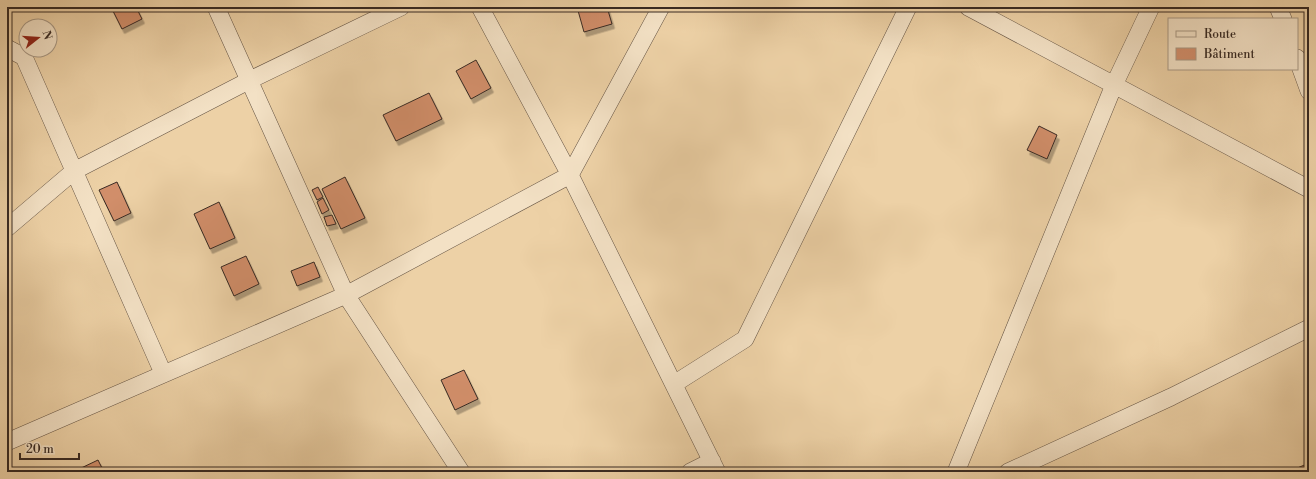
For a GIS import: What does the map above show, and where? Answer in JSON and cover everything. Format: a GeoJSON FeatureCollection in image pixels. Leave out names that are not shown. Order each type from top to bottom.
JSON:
{"type":"FeatureCollection","features":[{"type":"Feature","properties":{"kind":"street"},"geometry":{"type":"LineString","coordinates":[[216,7],[346,295],[461,472]]}},
{"type":"Feature","properties":{"kind":"street"},"geometry":{"type":"LineString","coordinates":[[7,228],[74,171],[250,80],[401,7]]}},
{"type":"Feature","properties":{"kind":"street"},"geometry":{"type":"LineString","coordinates":[[480,7],[570,175],[714,467],[690,472]]}},
{"type":"Feature","properties":{"kind":"street"},"geometry":{"type":"LineString","coordinates":[[7,442],[163,373],[346,295],[570,175],[662,7]]}},
{"type":"Feature","properties":{"kind":"street"},"geometry":{"type":"LineString","coordinates":[[674,384],[745,339],[908,7]]}},
{"type":"Feature","properties":{"kind":"street"},"geometry":{"type":"LineString","coordinates":[[968,7],[1309,189]]}},
{"type":"Feature","properties":{"kind":"street"},"geometry":{"type":"LineString","coordinates":[[956,472],[1114,85],[1151,7]]}},
{"type":"Feature","properties":{"kind":"street"},"geometry":{"type":"LineString","coordinates":[[1278,7],[1282,18]]}},
{"type":"Feature","properties":{"kind":"street"},"geometry":{"type":"LineString","coordinates":[[7,48],[24,57],[163,373]]}},
{"type":"Feature","properties":{"kind":"street"},"geometry":{"type":"LineString","coordinates":[[1298,60],[1308,83]]}},
{"type":"Feature","properties":{"kind":"street"},"geometry":{"type":"LineString","coordinates":[[1008,472],[1171,397],[1309,328]]}},
{"type":"Feature","properties":{"kind":"building"},"geometry":{"type":"Polygon","coordinates":[[[111,7],[136,7],[142,19],[122,29],[111,7]]]}},
{"type":"Feature","properties":{"kind":"building"},"geometry":{"type":"Polygon","coordinates":[[[577,7],[607,7],[612,24],[584,32],[577,7]]]}},
{"type":"Feature","properties":{"kind":"building"},"geometry":{"type":"Polygon","coordinates":[[[476,60],[491,88],[471,99],[456,71],[476,60]]]}},
{"type":"Feature","properties":{"kind":"building"},"geometry":{"type":"Polygon","coordinates":[[[429,93],[442,119],[396,141],[383,115],[429,93]]]}},
{"type":"Feature","properties":{"kind":"building"},"geometry":{"type":"Polygon","coordinates":[[[1039,126],[1057,135],[1047,159],[1027,150],[1039,126]]]}},
{"type":"Feature","properties":{"kind":"building"},"geometry":{"type":"Polygon","coordinates":[[[345,177],[365,218],[341,229],[322,189],[345,177]]]}},
{"type":"Feature","properties":{"kind":"building"},"geometry":{"type":"Polygon","coordinates":[[[117,182],[131,213],[114,221],[99,190],[117,182]]]}},
{"type":"Feature","properties":{"kind":"building"},"geometry":{"type":"Polygon","coordinates":[[[318,187],[323,197],[317,200],[312,190],[318,187]]]}},
{"type":"Feature","properties":{"kind":"building"},"geometry":{"type":"Polygon","coordinates":[[[323,198],[329,210],[322,214],[317,202],[323,198]]]}},
{"type":"Feature","properties":{"kind":"building"},"geometry":{"type":"Polygon","coordinates":[[[219,202],[235,238],[210,249],[194,214],[219,202]]]}},
{"type":"Feature","properties":{"kind":"building"},"geometry":{"type":"Polygon","coordinates":[[[332,215],[336,224],[327,226],[324,217],[332,215]]]}},
{"type":"Feature","properties":{"kind":"building"},"geometry":{"type":"Polygon","coordinates":[[[246,256],[259,284],[234,296],[221,267],[246,256]]]}},
{"type":"Feature","properties":{"kind":"building"},"geometry":{"type":"Polygon","coordinates":[[[314,262],[320,277],[297,286],[291,271],[314,262]]]}},
{"type":"Feature","properties":{"kind":"building"},"geometry":{"type":"Polygon","coordinates":[[[464,370],[478,399],[455,410],[441,380],[464,370]]]}},
{"type":"Feature","properties":{"kind":"building"},"geometry":{"type":"Polygon","coordinates":[[[98,460],[104,472],[78,472],[77,470],[98,460]]]}},
{"type":"Feature","properties":{"kind":"building"},"geometry":{"type":"Polygon","coordinates":[[[1309,463],[1309,472],[1296,472],[1295,469],[1309,463]]]}}]}
